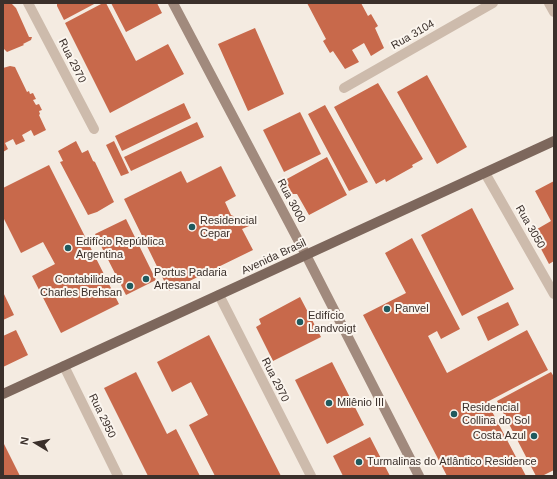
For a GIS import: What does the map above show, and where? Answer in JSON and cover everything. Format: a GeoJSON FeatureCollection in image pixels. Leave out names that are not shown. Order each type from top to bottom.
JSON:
{"type":"FeatureCollection","features":[{"type":"Feature","properties":{"kind":"main road","name":"Rua 3000"},"geometry":{"type":"LineString","coordinates":[[173,3],[306,255],[419,476]]}},
{"type":"Feature","properties":{"kind":"main road","name":"Avenida Brasil"},"geometry":{"type":"LineString","coordinates":[[3,394],[554,141]]}},
{"type":"Feature","properties":{"kind":"street","name":"Rua 2970"},"geometry":{"type":"LineString","coordinates":[[28,3],[94,129]]}},
{"type":"Feature","properties":{"kind":"street","name":"Rua 3104"},"geometry":{"type":"LineString","coordinates":[[344,88],[493,3]]}},
{"type":"Feature","properties":{"kind":"street"},"geometry":{"type":"LineString","coordinates":[[549,3],[554,12]]}},
{"type":"Feature","properties":{"kind":"street","name":"Rua 3050"},"geometry":{"type":"LineString","coordinates":[[485,173],[554,294]]}},
{"type":"Feature","properties":{"kind":"street","name":"Rua 2970"},"geometry":{"type":"LineString","coordinates":[[219,295],[311,476]]}},
{"type":"Feature","properties":{"kind":"street","name":"Rua 2950"},"geometry":{"type":"LineString","coordinates":[[64,366],[118,476]]}},
{"type":"Feature","properties":{"kind":"building"},"geometry":{"type":"Polygon","coordinates":[[[3,3],[11,3],[16,8],[29,37],[32,37],[31,40],[23,44],[24,45],[7,52],[3,48],[3,3]]]}},
{"type":"Feature","properties":{"kind":"building"},"geometry":{"type":"Polygon","coordinates":[[[57,3],[96,3],[64,20],[57,3]]]}},
{"type":"Feature","properties":{"kind":"building"},"geometry":{"type":"Polygon","coordinates":[[[103,3],[106,3],[136,61],[168,44],[184,74],[110,113],[65,23],[103,3]]]}},
{"type":"Feature","properties":{"kind":"building"},"geometry":{"type":"Polygon","coordinates":[[[111,3],[157,3],[162,13],[126,32],[111,3]]]}},
{"type":"Feature","properties":{"kind":"building"},"geometry":{"type":"Polygon","coordinates":[[[307,3],[361,3],[368,16],[371,14],[378,26],[375,28],[384,48],[371,56],[364,43],[352,50],[359,62],[345,69],[333,51],[330,53],[323,41],[326,39],[307,3]]]}},
{"type":"Feature","properties":{"kind":"building"},"geometry":{"type":"Polygon","coordinates":[[[255,28],[284,94],[248,111],[218,44],[255,28]]]}},
{"type":"Feature","properties":{"kind":"building"},"geometry":{"type":"Polygon","coordinates":[[[10,66],[15,67],[27,92],[29,91],[30,94],[33,93],[36,99],[33,100],[36,105],[39,104],[42,110],[39,111],[39,115],[46,130],[34,136],[31,130],[22,135],[25,141],[16,145],[13,139],[5,143],[8,149],[3,152],[3,68],[10,66]]]}},
{"type":"Feature","properties":{"kind":"building"},"geometry":{"type":"Polygon","coordinates":[[[427,75],[467,147],[437,164],[397,92],[427,75]]]}},
{"type":"Feature","properties":{"kind":"building"},"geometry":{"type":"Polygon","coordinates":[[[378,83],[423,159],[412,165],[413,167],[386,182],[385,179],[376,184],[334,107],[378,83]]]}},
{"type":"Feature","properties":{"kind":"building"},"geometry":{"type":"Polygon","coordinates":[[[184,103],[191,118],[122,151],[115,136],[184,103]]]}},
{"type":"Feature","properties":{"kind":"building"},"geometry":{"type":"Polygon","coordinates":[[[325,105],[368,182],[349,191],[308,114],[325,105]]]}},
{"type":"Feature","properties":{"kind":"building"},"geometry":{"type":"Polygon","coordinates":[[[300,112],[321,154],[284,172],[263,130],[300,112]]]}},
{"type":"Feature","properties":{"kind":"building"},"geometry":{"type":"Polygon","coordinates":[[[197,122],[204,137],[131,171],[124,157],[197,122]]]}},
{"type":"Feature","properties":{"kind":"building"},"geometry":{"type":"Polygon","coordinates":[[[76,141],[82,153],[88,150],[114,202],[97,212],[88,215],[60,162],[63,161],[58,151],[76,141]]]}},
{"type":"Feature","properties":{"kind":"building"},"geometry":{"type":"Polygon","coordinates":[[[114,141],[129,173],[121,176],[106,145],[114,141]]]}},
{"type":"Feature","properties":{"kind":"building"},"geometry":{"type":"Polygon","coordinates":[[[327,157],[347,195],[309,215],[297,194],[292,194],[285,180],[327,157]]]}},
{"type":"Feature","properties":{"kind":"building","name":"Edifício República Argentina"},"geometry":{"type":"Polygon","coordinates":[[[49,165],[119,304],[61,333],[32,276],[55,264],[43,242],[21,253],[3,217],[3,188],[49,165]]]}},
{"type":"Feature","properties":{"kind":"building","name":"Residencial Cepar"},"geometry":{"type":"Polygon","coordinates":[[[221,166],[236,196],[225,202],[231,215],[247,222],[249,226],[242,229],[253,250],[169,291],[124,199],[181,171],[187,183],[221,166]]]}},
{"type":"Feature","properties":{"kind":"building"},"geometry":{"type":"Polygon","coordinates":[[[554,181],[554,261],[549,264],[532,232],[551,221],[535,191],[554,181]]]}},
{"type":"Feature","properties":{"kind":"building"},"geometry":{"type":"Polygon","coordinates":[[[472,208],[514,289],[462,316],[421,235],[472,208]]]}},
{"type":"Feature","properties":{"kind":"building"},"geometry":{"type":"Polygon","coordinates":[[[126,219],[156,280],[126,295],[95,234],[126,219]]]}},
{"type":"Feature","properties":{"kind":"building"},"geometry":{"type":"Polygon","coordinates":[[[412,238],[460,329],[441,339],[437,331],[428,336],[447,373],[527,330],[548,370],[487,402],[526,476],[447,476],[363,315],[406,293],[385,253],[412,238]]]}},
{"type":"Feature","properties":{"kind":"building"},"geometry":{"type":"Polygon","coordinates":[[[3,292],[14,315],[3,320],[3,292]]]}},
{"type":"Feature","properties":{"kind":"building"},"geometry":{"type":"Polygon","coordinates":[[[300,297],[321,337],[273,361],[256,327],[261,324],[259,319],[300,297]]]}},
{"type":"Feature","properties":{"kind":"building"},"geometry":{"type":"Polygon","coordinates":[[[508,302],[519,325],[488,341],[477,317],[508,302]]]}},
{"type":"Feature","properties":{"kind":"building"},"geometry":{"type":"Polygon","coordinates":[[[16,330],[28,355],[3,367],[3,336],[16,330]]]}},
{"type":"Feature","properties":{"kind":"building"},"geometry":{"type":"Polygon","coordinates":[[[209,335],[281,476],[215,476],[189,425],[208,415],[191,382],[172,392],[157,362],[209,335]]]}},
{"type":"Feature","properties":{"kind":"building","name":"Milênio III"},"geometry":{"type":"Polygon","coordinates":[[[332,362],[364,425],[327,444],[295,380],[332,362]]]}},
{"type":"Feature","properties":{"kind":"building"},"geometry":{"type":"Polygon","coordinates":[[[136,372],[167,434],[176,429],[200,476],[148,476],[104,388],[136,372]]]}},
{"type":"Feature","properties":{"kind":"building","name":"Costa Azul"},"geometry":{"type":"Polygon","coordinates":[[[551,372],[554,377],[554,470],[542,476],[536,476],[497,401],[551,372]]]}},
{"type":"Feature","properties":{"kind":"building","name":"Turmalinas do Atlântico Residence"},"geometry":{"type":"Polygon","coordinates":[[[370,437],[390,476],[343,476],[333,456],[370,437]]]}},
{"type":"Feature","properties":{"kind":"building"},"geometry":{"type":"Polygon","coordinates":[[[3,442],[20,476],[3,476],[3,442]]]}},
{"type":"Feature","properties":{"kind":"place","name":"Residencial Cepar"},"geometry":{"type":"Point","coordinates":[192,227]}},
{"type":"Feature","properties":{"kind":"place","name":"Edifício República Argentina"},"geometry":{"type":"Point","coordinates":[68,248]}},
{"type":"Feature","properties":{"kind":"place","name":"Portus Padaria Artesanal"},"geometry":{"type":"Point","coordinates":[146,279]}},
{"type":"Feature","properties":{"kind":"place","name":"Contabilidade Charles Brehsan"},"geometry":{"type":"Point","coordinates":[130,286]}},
{"type":"Feature","properties":{"kind":"place","name":"Panvel"},"geometry":{"type":"Point","coordinates":[387,309]}},
{"type":"Feature","properties":{"kind":"place","name":"Edifício Landvoigt"},"geometry":{"type":"Point","coordinates":[300,322]}},
{"type":"Feature","properties":{"kind":"place","name":"Milênio III"},"geometry":{"type":"Point","coordinates":[329,403]}},
{"type":"Feature","properties":{"kind":"place","name":"Residencial Collina do Sol"},"geometry":{"type":"Point","coordinates":[454,414]}},
{"type":"Feature","properties":{"kind":"place","name":"Costa Azul"},"geometry":{"type":"Point","coordinates":[534,436]}},
{"type":"Feature","properties":{"kind":"place","name":"Turmalinas do Atlântico Residence"},"geometry":{"type":"Point","coordinates":[359,462]}}]}
